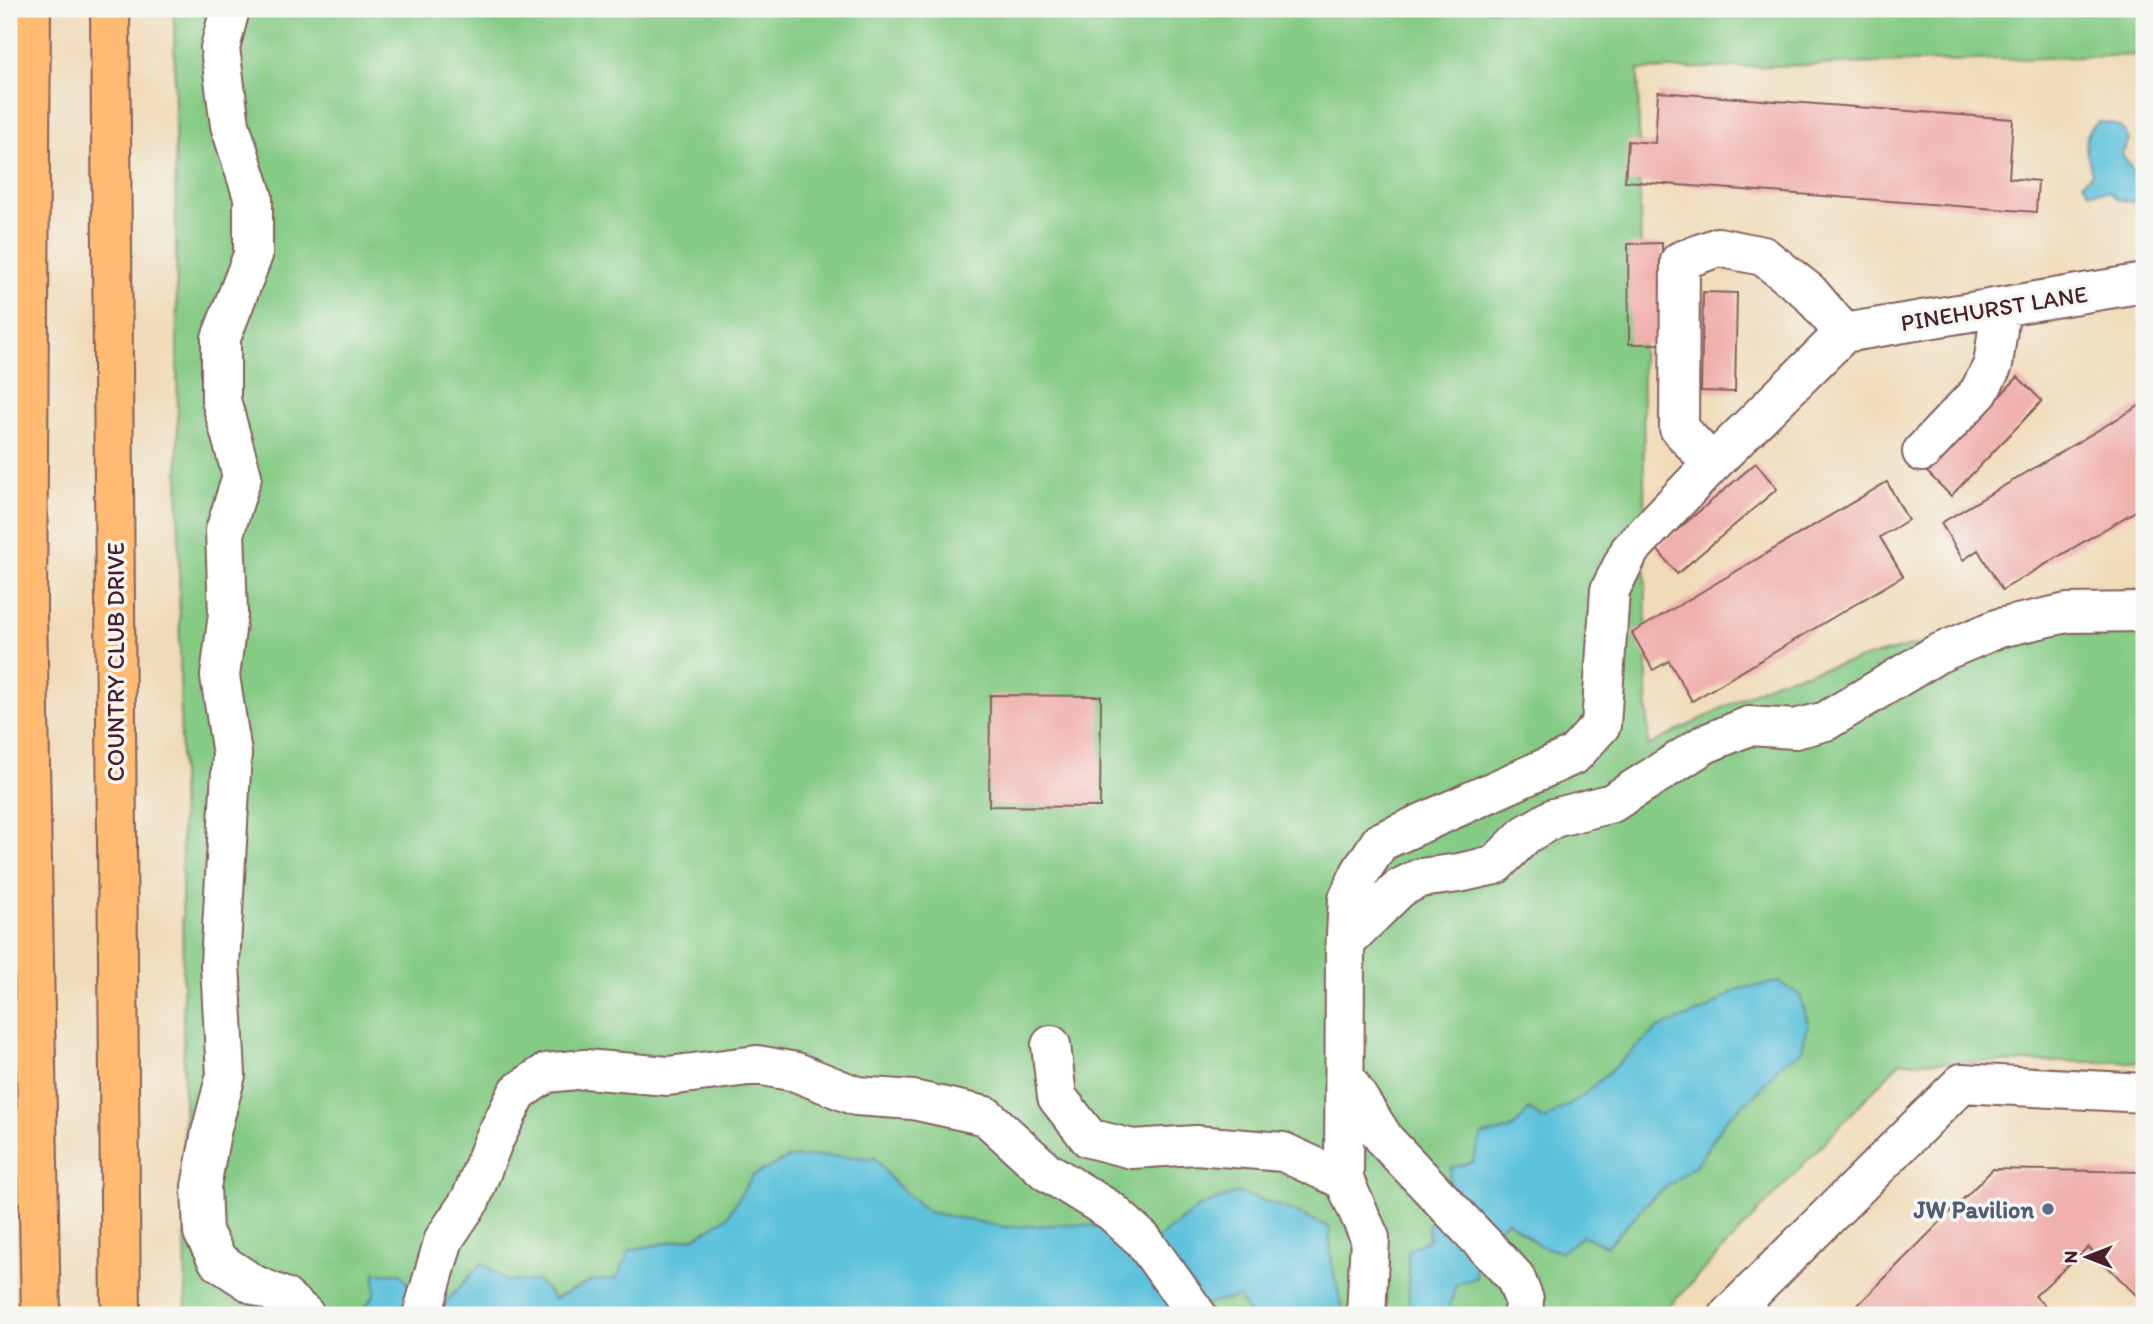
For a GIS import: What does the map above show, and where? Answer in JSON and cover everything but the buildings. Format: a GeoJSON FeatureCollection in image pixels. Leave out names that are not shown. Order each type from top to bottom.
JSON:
{"type":"FeatureCollection","features":[{"type":"Feature","properties":{"kind":"main road"},"geometry":{"type":"LineString","coordinates":[[31,9],[18,611],[41,1315]]}},
{"type":"Feature","properties":{"kind":"main road","name":"COUNTRY CLUB DRIVE"},"geometry":{"type":"LineString","coordinates":[[110,9],[121,1315]]}},
{"type":"Feature","properties":{"kind":"street"},"geometry":{"type":"LineString","coordinates":[[230,9],[220,48],[230,125],[253,198],[253,255],[221,338],[221,400],[242,476],[225,531],[228,614],[220,676],[232,754],[220,964],[226,1075],[211,1132],[201,1187],[202,1221],[203,1232],[218,1261],[253,1284],[284,1297],[305,1315]]}},
{"type":"Feature","properties":{"kind":"street"},"geometry":{"type":"LineString","coordinates":[[1366,1315],[1370,1238],[1344,1180],[1348,899],[1360,873],[1380,842],[1574,755],[1601,725],[1610,590],[1630,550],[1844,333],[1809,292],[1763,256],[1718,247],[1680,261],[1679,428],[1712,464]]}},
{"type":"Feature","properties":{"kind":"street","name":"PINEHURST LANE"},"geometry":{"type":"LineString","coordinates":[[1844,333],[2144,283]]}},
{"type":"Feature","properties":{"kind":"street"},"geometry":{"type":"LineString","coordinates":[[1922,452],[1979,392],[1993,365],[2001,307]]}},
{"type":"Feature","properties":{"kind":"street"},"geometry":{"type":"LineString","coordinates":[[1346,941],[1400,888],[1420,878],[1495,865],[1525,835],[1554,818],[1612,803],[1705,744],[1749,726],[1795,729],[1826,721],[1937,654],[1999,628],[2067,613],[2144,612]]}},
{"type":"Feature","properties":{"kind":"street"},"geometry":{"type":"LineString","coordinates":[[1051,1045],[1057,1097],[1089,1138],[1132,1149],[1196,1145],[1283,1152],[1344,1180]]}},
{"type":"Feature","properties":{"kind":"street"},"geometry":{"type":"LineString","coordinates":[[425,1302],[444,1239],[471,1199],[493,1142],[518,1092],[546,1073],[585,1069],[667,1076],[757,1065],[796,1072],[856,1096],[913,1100],[986,1116],[1046,1171],[1111,1211],[1143,1240],[1197,1315]]}},
{"type":"Feature","properties":{"kind":"street"},"geometry":{"type":"LineString","coordinates":[[1345,1077],[1385,1140],[1516,1277],[1524,1300],[1523,1315]]}},
{"type":"Feature","properties":{"kind":"street"},"geometry":{"type":"LineString","coordinates":[[1729,1315],[1962,1083],[2144,1093]]}},
{"type":"Feature","properties":{"kind":"green space"},"geometry":{"type":"Polygon","coordinates":[[[174,9],[2144,9],[2144,55],[1638,70],[1648,746],[1778,680],[2144,587],[2144,1062],[1900,1062],[1661,1315],[186,1315],[174,9]]]}},
{"type":"Feature","properties":{"kind":"water"},"geometry":{"type":"Polygon","coordinates":[[[2098,122],[2117,125],[2129,140],[2122,154],[2142,187],[2133,202],[2117,199],[2110,192],[2089,192],[2083,182],[2092,174],[2086,140],[2098,122]]]}},
{"type":"Feature","properties":{"kind":"water"},"geometry":{"type":"Polygon","coordinates":[[[1779,982],[1800,995],[1808,1023],[1802,1051],[1779,1066],[1755,1095],[1727,1118],[1697,1164],[1651,1199],[1607,1246],[1583,1236],[1561,1252],[1540,1246],[1507,1220],[1474,1254],[1476,1278],[1456,1284],[1447,1315],[1409,1315],[1408,1250],[1429,1239],[1428,1224],[1443,1220],[1451,1168],[1472,1162],[1482,1135],[1510,1129],[1529,1109],[1543,1120],[1582,1096],[1658,1028],[1707,1009],[1738,989],[1779,982]]]}},
{"type":"Feature","properties":{"kind":"water"},"geometry":{"type":"Polygon","coordinates":[[[788,1158],[875,1158],[895,1184],[928,1212],[1005,1227],[1071,1224],[1112,1227],[1143,1250],[1199,1207],[1237,1192],[1288,1209],[1329,1227],[1332,1266],[1344,1315],[1249,1315],[1239,1297],[1162,1315],[434,1315],[482,1263],[507,1281],[538,1281],[554,1299],[591,1281],[617,1278],[630,1250],[696,1237],[727,1217],[752,1176],[788,1158]]]}},
{"type":"Feature","properties":{"kind":"water"},"geometry":{"type":"Polygon","coordinates":[[[375,1273],[400,1273],[432,1315],[359,1315],[375,1294],[375,1273]]]}},
{"type":"Feature","properties":{"kind":"place","name":"JW Pavilion"},"geometry":{"type":"Point","coordinates":[2048,1209]}}]}
